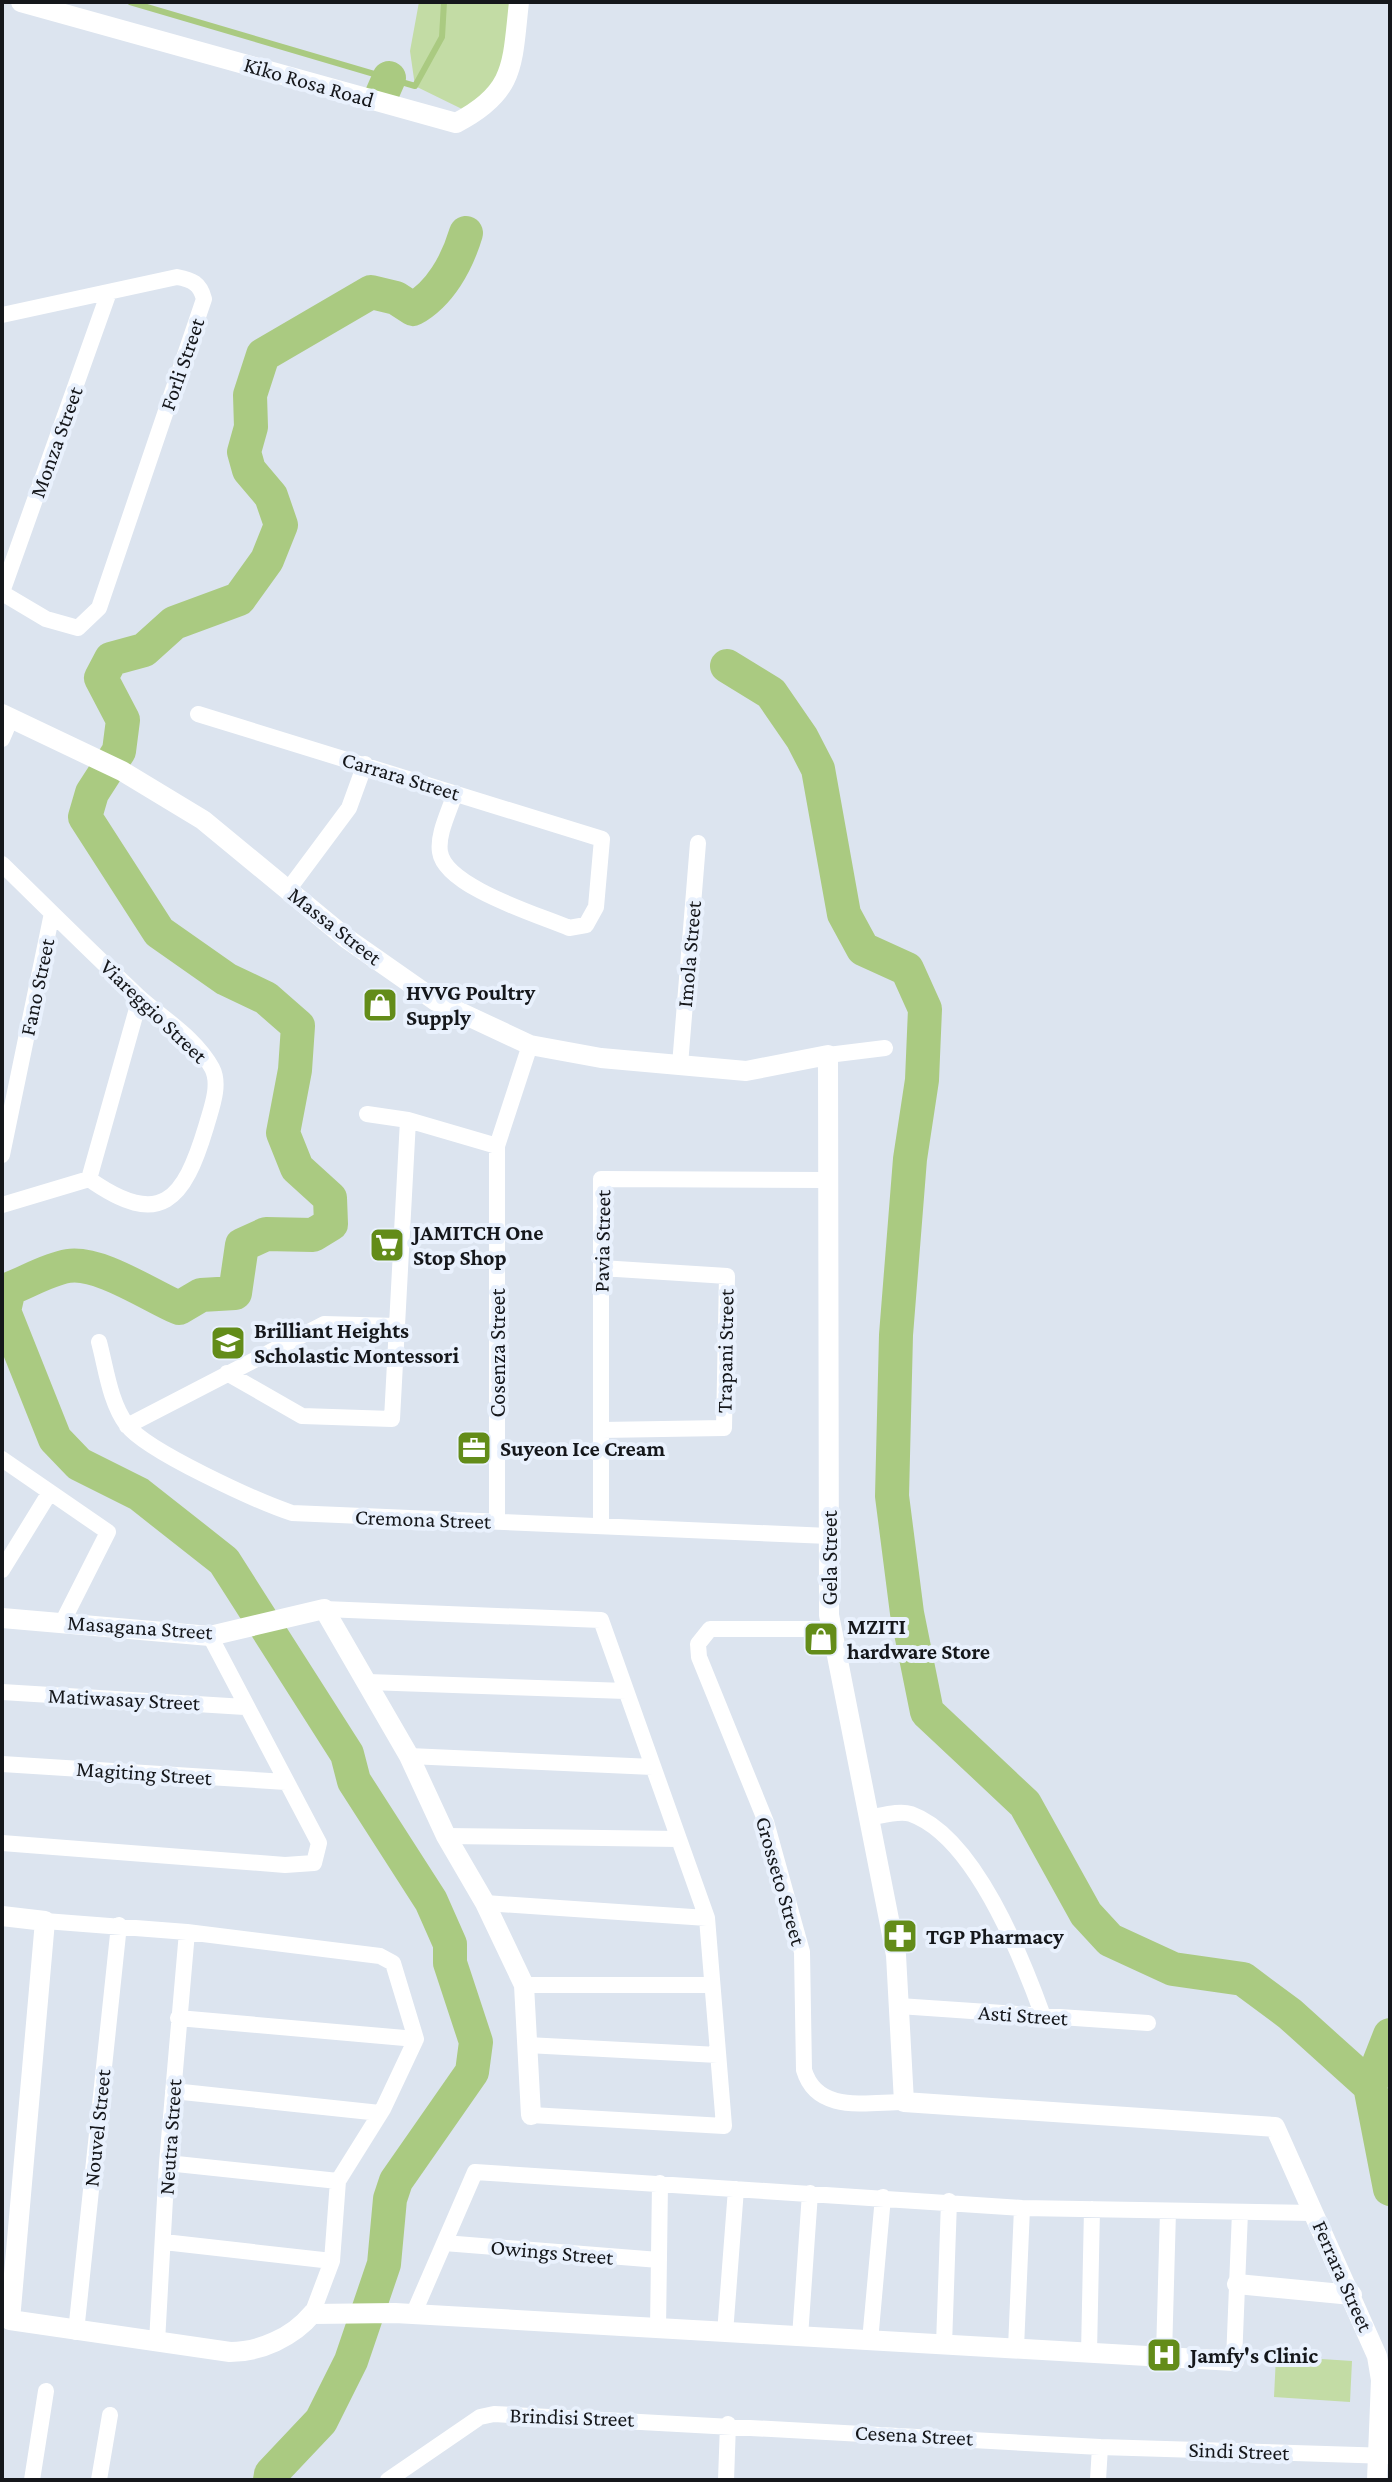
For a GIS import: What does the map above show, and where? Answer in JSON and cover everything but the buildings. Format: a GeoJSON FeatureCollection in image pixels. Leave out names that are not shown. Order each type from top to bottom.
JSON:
{"type":"FeatureCollection","features":[{"type":"Feature","properties":{"kind":"street","name":"Kiko Rosa Road"},"geometry":{"type":"LineString","coordinates":[[21,2],[456,123],[485,108],[497,95],[512,58],[519,2]]}},
{"type":"Feature","properties":{"kind":"street","name":"Forli Street"},"geometry":{"type":"LineString","coordinates":[[2,593],[46,619],[78,628],[99,608],[204,299],[201,287],[191,279],[177,277],[3,317]]}},
{"type":"Feature","properties":{"kind":"street","name":"Monza Street"},"geometry":{"type":"LineString","coordinates":[[2,593],[109,292]]}},
{"type":"Feature","properties":{"kind":"street","name":"Carrara Street"},"geometry":{"type":"LineString","coordinates":[[198,714],[365,764],[602,839],[592,918],[578,929],[569,928],[473,887],[446,867],[440,852],[455,793]]}},
{"type":"Feature","properties":{"kind":"street"},"geometry":{"type":"LineString","coordinates":[[2,739],[6,716]]}},
{"type":"Feature","properties":{"kind":"street","name":"Massa Street"},"geometry":{"type":"LineString","coordinates":[[6,716],[122,771],[203,820],[346,938],[436,1001],[530,1045],[601,1058],[746,1071],[885,1048]]}},
{"type":"Feature","properties":{"kind":"street"},"geometry":{"type":"LineString","coordinates":[[288,890],[349,808],[365,764]]}},
{"type":"Feature","properties":{"kind":"street","name":"Imola Street"},"geometry":{"type":"LineString","coordinates":[[680,1065],[698,843]]}},
{"type":"Feature","properties":{"kind":"street","name":"Viareggio Street"},"geometry":{"type":"LineString","coordinates":[[2,864],[203,1055],[214,1072],[216,1089],[188,1180],[168,1200],[138,1205],[114,1196],[89,1179]]}},
{"type":"Feature","properties":{"kind":"street","name":"Fano Street"},"geometry":{"type":"LineString","coordinates":[[2,1155],[52,913]]}},
{"type":"Feature","properties":{"kind":"street"},"geometry":{"type":"LineString","coordinates":[[2,1205],[89,1179],[140,998]]}},
{"type":"Feature","properties":{"kind":"street","name":"Cosenza Street"},"geometry":{"type":"LineString","coordinates":[[497,1522],[497,1146],[530,1045]]}},
{"type":"Feature","properties":{"kind":"street","name":"Gela Street"},"geometry":{"type":"LineString","coordinates":[[828,1055],[826,1180],[832,1629],[896,1955],[904,2102]]}},
{"type":"Feature","properties":{"kind":"street"},"geometry":{"type":"LineString","coordinates":[[367,1114],[408,1120],[497,1146]]}},
{"type":"Feature","properties":{"kind":"street"},"geometry":{"type":"LineString","coordinates":[[227,1373],[302,1416],[392,1419],[408,1120]]}},
{"type":"Feature","properties":{"kind":"street","name":"Pavia Street"},"geometry":{"type":"LineString","coordinates":[[601,1525],[601,1179],[826,1180]]}},
{"type":"Feature","properties":{"kind":"street","name":"Trapani Street"},"geometry":{"type":"LineString","coordinates":[[601,1268],[727,1276],[724,1428],[601,1430]]}},
{"type":"Feature","properties":{"kind":"street"},"geometry":{"type":"LineString","coordinates":[[99,1342],[117,1405],[127,1426],[324,1324],[396,1326]]}},
{"type":"Feature","properties":{"kind":"street","name":"Cremona Street"},"geometry":{"type":"LineString","coordinates":[[127,1426],[146,1442],[270,1506],[292,1513],[829,1536]]}},
{"type":"Feature","properties":{"kind":"street"},"geometry":{"type":"LineString","coordinates":[[2,1459],[108,1532],[63,1621]]}},
{"type":"Feature","properties":{"kind":"street"},"geometry":{"type":"LineString","coordinates":[[2,1570],[50,1492]]}},
{"type":"Feature","properties":{"kind":"street"},"geometry":{"type":"LineString","coordinates":[[324,1609],[601,1620],[707,1918],[724,2126],[531,2115],[524,1985],[485,1903],[446,1836],[409,1756],[324,1609]]}},
{"type":"Feature","properties":{"kind":"street","name":"Masagana Street"},"geometry":{"type":"LineString","coordinates":[[2,1618],[210,1636],[324,1609]]}},
{"type":"Feature","properties":{"kind":"street","name":"Grosseto Street"},"geometry":{"type":"LineString","coordinates":[[832,1629],[710,1629],[698,1644],[699,1657],[766,1822],[802,1952],[804,2070],[814,2092],[834,2102],[904,2102],[1275,2127]]}},
{"type":"Feature","properties":{"kind":"street"},"geometry":{"type":"LineString","coordinates":[[2,1843],[285,1865],[314,1863],[319,1843],[210,1636]]}},
{"type":"Feature","properties":{"kind":"street"},"geometry":{"type":"LineString","coordinates":[[368,1682],[626,1691]]}},
{"type":"Feature","properties":{"kind":"street","name":"Matiwasay Street"},"geometry":{"type":"LineString","coordinates":[[2,1692],[245,1707]]}},
{"type":"Feature","properties":{"kind":"street"},"geometry":{"type":"LineString","coordinates":[[409,1756],[653,1767]]}},
{"type":"Feature","properties":{"kind":"street","name":"Magiting Street"},"geometry":{"type":"LineString","coordinates":[[2,1764],[286,1782]]}},
{"type":"Feature","properties":{"kind":"street"},"geometry":{"type":"LineString","coordinates":[[868,1818],[907,1813],[920,1819],[958,1853],[1015,1939],[1043,2016]]}},
{"type":"Feature","properties":{"kind":"street"},"geometry":{"type":"LineString","coordinates":[[446,1836],[679,1839]]}},
{"type":"Feature","properties":{"kind":"street"},"geometry":{"type":"LineString","coordinates":[[485,1903],[707,1918]]}},
{"type":"Feature","properties":{"kind":"street"},"geometry":{"type":"LineString","coordinates":[[2,1916],[187,1932],[380,1956],[393,1963],[416,2039],[380,2113],[338,2181],[332,2261],[320,2313],[298,2331],[248,2352],[76,2332],[6,2319],[45,1921]]}},
{"type":"Feature","properties":{"kind":"street","name":"Nouvel Street"},"geometry":{"type":"LineString","coordinates":[[76,2332],[119,1925]]}},
{"type":"Feature","properties":{"kind":"street","name":"Neutra Street"},"geometry":{"type":"LineString","coordinates":[[157,2342],[167,2163],[187,1932]]}},
{"type":"Feature","properties":{"kind":"street"},"geometry":{"type":"LineString","coordinates":[[524,1985],[712,1985]]}},
{"type":"Feature","properties":{"kind":"street","name":"Asti Street"},"geometry":{"type":"LineString","coordinates":[[899,2006],[1148,2023]]}},
{"type":"Feature","properties":{"kind":"street"},"geometry":{"type":"LineString","coordinates":[[178,2018],[416,2039]]}},
{"type":"Feature","properties":{"kind":"street"},"geometry":{"type":"LineString","coordinates":[[527,2045],[718,2055]]}},
{"type":"Feature","properties":{"kind":"street"},"geometry":{"type":"LineString","coordinates":[[173,2091],[380,2113]]}},
{"type":"Feature","properties":{"kind":"street","name":"Ferrara Street"},"geometry":{"type":"LineString","coordinates":[[1275,2127],[1377,2356],[1384,2456],[1377,2480]]}},
{"type":"Feature","properties":{"kind":"street"},"geometry":{"type":"LineString","coordinates":[[167,2163],[338,2181]]}},
{"type":"Feature","properties":{"kind":"street"},"geometry":{"type":"LineString","coordinates":[[404,2314],[444,2243],[475,2172],[1022,2208],[1314,2213]]}},
{"type":"Feature","properties":{"kind":"street"},"geometry":{"type":"LineString","coordinates":[[658,2329],[660,2183]]}},
{"type":"Feature","properties":{"kind":"street"},"geometry":{"type":"LineString","coordinates":[[725,2333],[736,2189]]}},
{"type":"Feature","properties":{"kind":"street"},"geometry":{"type":"LineString","coordinates":[[800,2337],[810,2193]]}},
{"type":"Feature","properties":{"kind":"street"},"geometry":{"type":"LineString","coordinates":[[870,2341],[883,2197]]}},
{"type":"Feature","properties":{"kind":"street"},"geometry":{"type":"LineString","coordinates":[[944,2345],[949,2201]]}},
{"type":"Feature","properties":{"kind":"street"},"geometry":{"type":"LineString","coordinates":[[1016,2348],[1022,2208]]}},
{"type":"Feature","properties":{"kind":"street"},"geometry":{"type":"LineString","coordinates":[[1089,2353],[1092,2209]]}},
{"type":"Feature","properties":{"kind":"street"},"geometry":{"type":"LineString","coordinates":[[1164,2355],[1168,2211]]}},
{"type":"Feature","properties":{"kind":"street"},"geometry":{"type":"LineString","coordinates":[[320,2313],[404,2314],[1234,2361],[1240,2212]]}},
{"type":"Feature","properties":{"kind":"street"},"geometry":{"type":"LineString","coordinates":[[164,2242],[332,2261]]}},
{"type":"Feature","properties":{"kind":"street","name":"Owings Street"},"geometry":{"type":"LineString","coordinates":[[444,2243],[659,2260]]}},
{"type":"Feature","properties":{"kind":"street"},"geometry":{"type":"LineString","coordinates":[[1237,2284],[1352,2295]]}},
{"type":"Feature","properties":{"kind":"street"},"geometry":{"type":"LineString","coordinates":[[32,2480],[46,2391]]}},
{"type":"Feature","properties":{"kind":"street","name":"Brindisi Street"},"geometry":{"type":"LineString","coordinates":[[388,2480],[480,2417],[494,2414],[728,2424]]}},
{"type":"Feature","properties":{"kind":"street"},"geometry":{"type":"LineString","coordinates":[[99,2480],[110,2415]]}},
{"type":"Feature","properties":{"kind":"street"},"geometry":{"type":"LineString","coordinates":[[726,2480],[728,2424]]}},
{"type":"Feature","properties":{"kind":"street","name":"Cesena Street"},"geometry":{"type":"LineString","coordinates":[[728,2424],[1100,2447]]}},
{"type":"Feature","properties":{"kind":"street"},"geometry":{"type":"LineString","coordinates":[[1098,2480],[1100,2447]]}},
{"type":"Feature","properties":{"kind":"street","name":"Sindi Street"},"geometry":{"type":"LineString","coordinates":[[1100,2447],[1384,2456]]}},
{"type":"Feature","properties":{"kind":"green space"},"geometry":{"type":"Polygon","coordinates":[[[419,2],[510,2],[503,84],[464,110],[415,86],[410,51],[419,2]]]}},
{"type":"Feature","properties":{"kind":"green space"},"geometry":{"type":"Polygon","coordinates":[[[1276,2356],[1352,2361],[1350,2402],[1274,2397],[1276,2356]]]}},
{"type":"Feature","properties":{"kind":"waterway"},"geometry":{"type":"LineString","coordinates":[[130,2],[415,86],[442,37],[444,2]]}},
{"type":"Feature","properties":{"kind":"waterway"},"geometry":{"type":"LineString","coordinates":[[382,94],[389,78]]}},
{"type":"Feature","properties":{"kind":"waterway"},"geometry":{"type":"LineString","coordinates":[[270,2480],[271,2474],[321,2421],[351,2361],[384,2264],[390,2199],[396,2181],[472,2072],[476,2042],[450,1963],[450,1944],[431,1901],[354,1781],[347,1754],[224,1561],[139,1494],[79,1464],[55,1439],[4,1311],[9,1289],[68,1266],[109,1274],[179,1308],[201,1295],[235,1293],[242,1245],[266,1234],[313,1235],[331,1224],[330,1198],[297,1168],[283,1133],[295,1070],[298,1026],[266,998],[226,979],[159,932],[85,817],[92,793],[119,751],[123,720],[101,678],[111,659],[144,650],[174,623],[239,599],[267,560],[281,525],[271,496],[249,470],[244,452],[251,427],[250,395],[263,355],[371,292],[396,298],[413,309],[423,303],[446,277],[466,233]]}},
{"type":"Feature","properties":{"kind":"waterway"},"geometry":{"type":"LineString","coordinates":[[727,666],[771,693],[802,738],[818,769],[844,914],[863,949],[907,969],[925,1009],[922,1080],[910,1159],[896,1335],[892,1496],[907,1613],[927,1712],[1025,1804],[1086,1914],[1110,1940],[1173,1969],[1243,1979],[1290,2014],[1370,2086]]}},
{"type":"Feature","properties":{"kind":"waterway"},"geometry":{"type":"LineString","coordinates":[[1390,2035],[1370,2086],[1390,2189]]}},
{"type":"Feature","properties":{"kind":"place","name":"HVVG Poultry Supply"},"geometry":{"type":"Point","coordinates":[380,1005]}},
{"type":"Feature","properties":{"kind":"place","name":"JAMITCH One Stop Shop"},"geometry":{"type":"Point","coordinates":[387,1245]}},
{"type":"Feature","properties":{"kind":"place","name":"Brilliant Heights Scholastic Montessori"},"geometry":{"type":"Point","coordinates":[228,1343]}},
{"type":"Feature","properties":{"kind":"place","name":"Suyeon Ice Cream"},"geometry":{"type":"Point","coordinates":[474,1448]}},
{"type":"Feature","properties":{"kind":"place","name":"MZITI hardware Store"},"geometry":{"type":"Point","coordinates":[821,1639]}},
{"type":"Feature","properties":{"kind":"place","name":"TGP Pharmacy"},"geometry":{"type":"Point","coordinates":[900,1936]}},
{"type":"Feature","properties":{"kind":"place","name":"Jamfy's Clinic"},"geometry":{"type":"Point","coordinates":[1164,2355]}}]}
